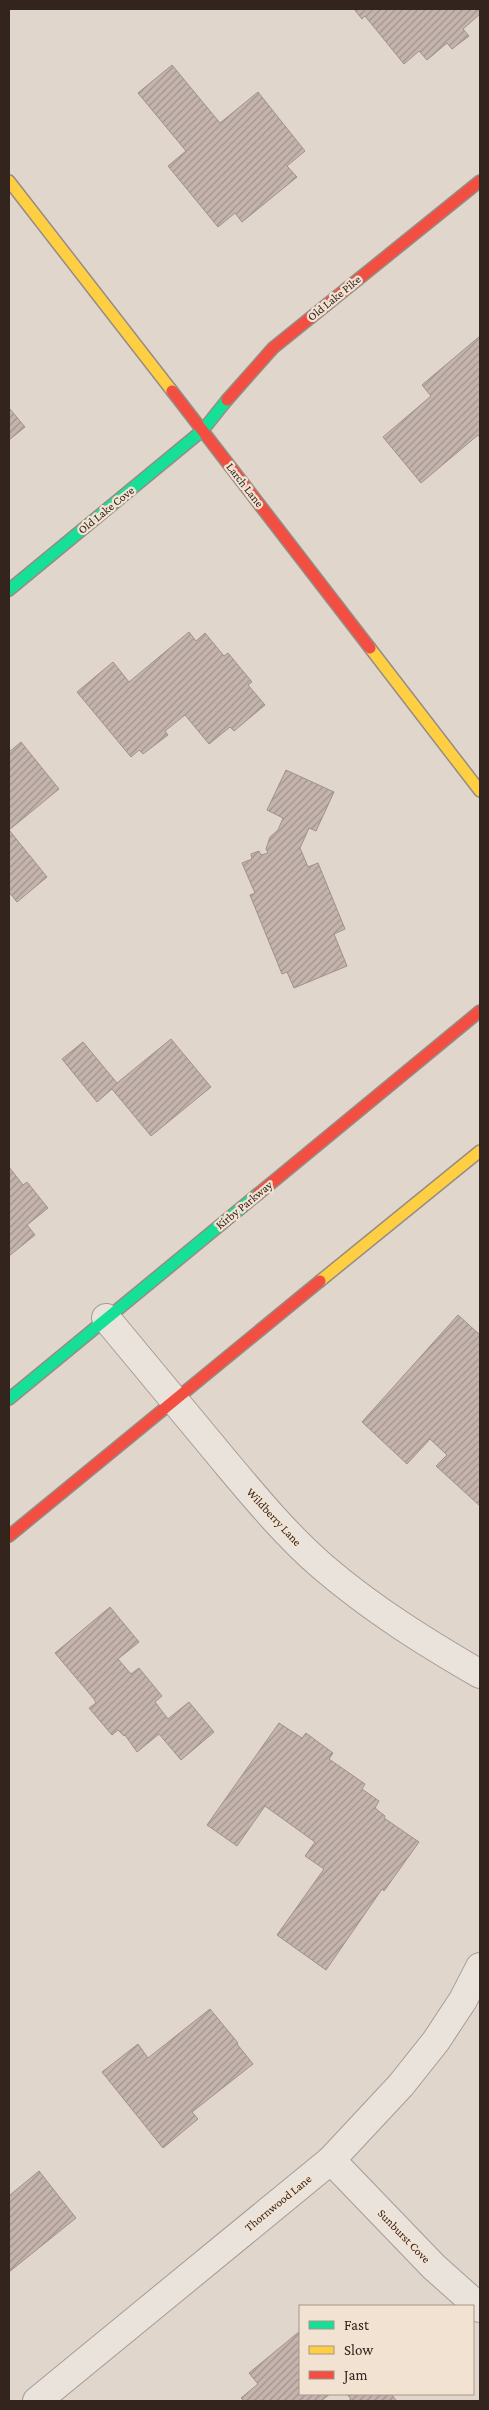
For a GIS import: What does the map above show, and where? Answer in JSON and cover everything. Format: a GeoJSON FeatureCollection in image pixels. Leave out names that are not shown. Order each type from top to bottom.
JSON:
{"type":"FeatureCollection","features":[{"type":"Feature","properties":{"kind":"street","name":"Larch Lane"},"geometry":{"type":"LineString","coordinates":[[9,181],[480,790]]}},
{"type":"Feature","properties":{"kind":"street","name":"Old Lake Pike"},"geometry":{"type":"LineString","coordinates":[[203,430],[241,382],[273,348],[480,181]]}},
{"type":"Feature","properties":{"kind":"street","name":"Old Lake Cove"},"geometry":{"type":"LineString","coordinates":[[9,590],[203,430]]}},
{"type":"Feature","properties":{"kind":"street","name":"Kirby Parkway"},"geometry":{"type":"LineString","coordinates":[[9,1399],[480,1012]]}},
{"type":"Feature","properties":{"kind":"street"},"geometry":{"type":"LineString","coordinates":[[9,1536],[173,1400],[480,1151]]}},
{"type":"Feature","properties":{"kind":"street","name":"Wildberry Lane"},"geometry":{"type":"LineString","coordinates":[[106,1318],[280,1525],[322,1566],[380,1612],[419,1638],[480,1674]]}},
{"type":"Feature","properties":{"kind":"street","name":"Thornwood Lane"},"geometry":{"type":"LineString","coordinates":[[36,2401],[331,2160],[401,2085],[436,2041],[480,1967]]}},
{"type":"Feature","properties":{"kind":"street","name":"Sunburst Cove"},"geometry":{"type":"LineString","coordinates":[[331,2160],[434,2266],[480,2308]]}},
{"type":"Feature","properties":{"kind":"building"},"geometry":{"type":"Polygon","coordinates":[[[354,9],[479,9],[480,14],[463,29],[469,36],[452,49],[447,43],[427,60],[419,51],[404,64],[365,16],[362,19],[354,9]]]}},
{"type":"Feature","properties":{"kind":"building"},"geometry":{"type":"Polygon","coordinates":[[[172,65],[220,123],[258,92],[305,151],[287,166],[297,177],[242,222],[235,213],[218,227],[168,166],[186,151],[138,93],[172,65]]]}},
{"type":"Feature","properties":{"kind":"building"},"geometry":{"type":"Polygon","coordinates":[[[480,336],[480,438],[478,435],[421,483],[383,437],[431,396],[422,385],[480,336]]]}},
{"type":"Feature","properties":{"kind":"building"},"geometry":{"type":"Polygon","coordinates":[[[9,408],[25,427],[9,440],[9,408]]]}},
{"type":"Feature","properties":{"kind":"building"},"geometry":{"type":"Polygon","coordinates":[[[189,632],[196,641],[205,633],[224,656],[228,653],[252,682],[248,685],[265,705],[234,731],[230,727],[209,744],[185,715],[165,731],[168,735],[143,754],[139,750],[131,757],[77,692],[113,662],[129,682],[189,632]]]}},
{"type":"Feature","properties":{"kind":"building"},"geometry":{"type":"Polygon","coordinates":[[[21,742],[59,789],[9,830],[9,752],[21,742]]]}},
{"type":"Feature","properties":{"kind":"building"},"geometry":{"type":"Polygon","coordinates":[[[286,770],[334,792],[316,831],[309,828],[300,848],[308,867],[318,863],[345,929],[334,934],[347,966],[294,988],[287,972],[282,974],[250,895],[255,893],[242,863],[252,859],[251,854],[259,851],[261,855],[268,853],[266,849],[270,837],[278,830],[283,818],[267,810],[286,770]]]}},
{"type":"Feature","properties":{"kind":"building"},"geometry":{"type":"Polygon","coordinates":[[[9,830],[47,877],[17,902],[9,892],[9,830]]]}},
{"type":"Feature","properties":{"kind":"building"},"geometry":{"type":"Polygon","coordinates":[[[171,1039],[211,1087],[151,1136],[112,1089],[97,1102],[62,1059],[83,1042],[117,1083],[171,1039]]]}},
{"type":"Feature","properties":{"kind":"building"},"geometry":{"type":"Polygon","coordinates":[[[9,1167],[23,1185],[27,1182],[48,1208],[27,1225],[35,1235],[9,1256],[9,1167]]]}},
{"type":"Feature","properties":{"kind":"building"},"geometry":{"type":"Polygon","coordinates":[[[458,1315],[480,1335],[480,1506],[436,1466],[447,1455],[430,1439],[407,1464],[362,1422],[458,1315]]]}},
{"type":"Feature","properties":{"kind":"building"},"geometry":{"type":"Polygon","coordinates":[[[110,1607],[139,1642],[118,1659],[131,1674],[139,1668],[162,1696],[155,1702],[168,1719],[189,1702],[214,1732],[181,1760],[159,1734],[137,1752],[125,1735],[118,1730],[112,1735],[89,1708],[96,1703],[94,1699],[55,1653],[110,1607]]]}},
{"type":"Feature","properties":{"kind":"building"},"geometry":{"type":"Polygon","coordinates":[[[279,1723],[302,1738],[306,1733],[333,1753],[329,1759],[365,1784],[362,1789],[379,1801],[375,1808],[385,1816],[384,1818],[419,1842],[384,1891],[382,1889],[326,1970],[277,1935],[324,1869],[305,1856],[315,1842],[265,1806],[237,1846],[207,1825],[279,1723]]]}},
{"type":"Feature","properties":{"kind":"building"},"geometry":{"type":"Polygon","coordinates":[[[210,2009],[253,2064],[192,2112],[198,2119],[163,2148],[102,2072],[138,2044],[148,2058],[210,2009]]]}},
{"type":"Feature","properties":{"kind":"building"},"geometry":{"type":"Polygon","coordinates":[[[39,2171],[76,2218],[9,2272],[9,2193],[10,2195],[39,2171]]]}},
{"type":"Feature","properties":{"kind":"building"},"geometry":{"type":"Polygon","coordinates":[[[299,2332],[299,2395],[329,2395],[321,2401],[244,2401],[241,2398],[258,2384],[249,2373],[299,2332]]]}},
{"type":"Feature","properties":{"kind":"building"},"geometry":{"type":"Polygon","coordinates":[[[348,2395],[392,2395],[397,2401],[348,2401],[351,2399],[348,2395]]]}},
{"type":"Feature","properties":{"kind":"traffic: fast"},"geometry":{"type":"LineString","coordinates":[[9,590],[203,430],[227,400]]}},
{"type":"Feature","properties":{"kind":"traffic: fast"},"geometry":{"type":"LineString","coordinates":[[9,1399],[258,1194]]}},
{"type":"Feature","properties":{"kind":"traffic: slow"},"geometry":{"type":"LineString","coordinates":[[9,181],[172,391]]}},
{"type":"Feature","properties":{"kind":"traffic: slow"},"geometry":{"type":"LineString","coordinates":[[370,648],[480,791]]}},
{"type":"Feature","properties":{"kind":"traffic: slow"},"geometry":{"type":"LineString","coordinates":[[320,1281],[480,1151]]}},
{"type":"Feature","properties":{"kind":"traffic: jam"},"geometry":{"type":"LineString","coordinates":[[227,400],[273,348],[480,181]]}},
{"type":"Feature","properties":{"kind":"traffic: jam"},"geometry":{"type":"LineString","coordinates":[[172,391],[370,648]]}},
{"type":"Feature","properties":{"kind":"traffic: jam"},"geometry":{"type":"LineString","coordinates":[[258,1194],[480,1011]]}},
{"type":"Feature","properties":{"kind":"traffic: jam"},"geometry":{"type":"LineString","coordinates":[[9,1536],[320,1281]]}}]}
